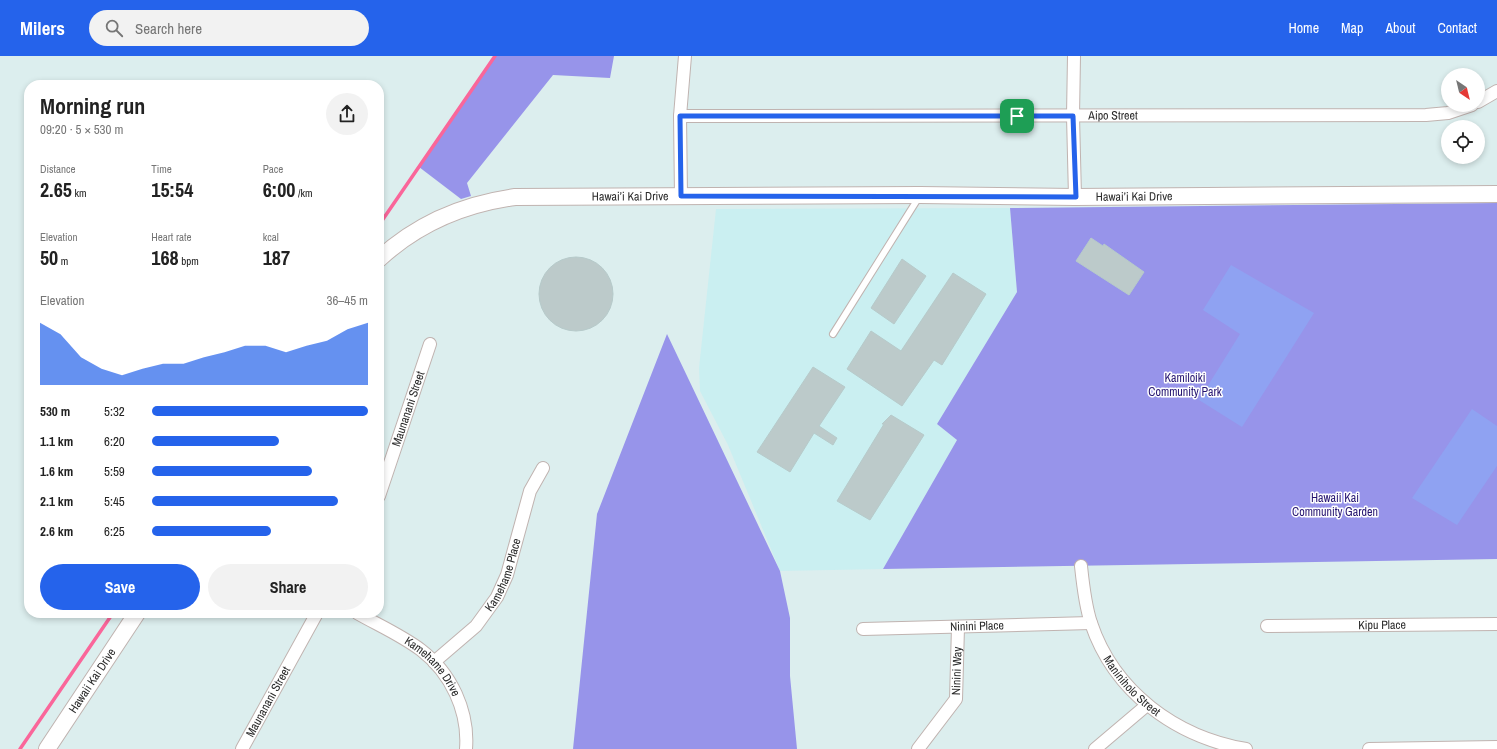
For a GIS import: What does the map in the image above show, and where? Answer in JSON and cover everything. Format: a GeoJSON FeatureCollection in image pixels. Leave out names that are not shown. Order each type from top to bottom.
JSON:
{"type":"FeatureCollection","features":[{"type":"Feature","properties":{"kind":"main road","name":"Hawai’i Kai Drive"},"geometry":{"type":"LineString","coordinates":[[384,255],[402,239],[437,219],[456,211],[495,200],[536,196],[920,195],[1076,197],[1497,194]]}},
{"type":"Feature","properties":{"kind":"main road","name":"Hawaii Kai Drive"},"geometry":{"type":"LineString","coordinates":[[47,749],[134,618]]}},
{"type":"Feature","properties":{"kind":"street"},"geometry":{"type":"LineString","coordinates":[[681,196],[680,116],[685,56]]}},
{"type":"Feature","properties":{"kind":"street"},"geometry":{"type":"LineString","coordinates":[[1074,56],[1073,116],[1076,197]]}},
{"type":"Feature","properties":{"kind":"street"},"geometry":{"type":"LineString","coordinates":[[1485,98],[1497,91]]}},
{"type":"Feature","properties":{"kind":"street","name":"Aipo Street"},"geometry":{"type":"LineString","coordinates":[[680,116],[1426,115],[1451,112]]}},
{"type":"Feature","properties":{"kind":"street","name":"Maunanani Street"},"geometry":{"type":"LineString","coordinates":[[384,481],[430,344]]}},
{"type":"Feature","properties":{"kind":"street","name":"Kamehame Place"},"geometry":{"type":"LineString","coordinates":[[434,662],[476,626],[497,597],[506,575],[530,491],[543,468]]}},
{"type":"Feature","properties":{"kind":"street","name":"Maniniholo Street"},"geometry":{"type":"LineString","coordinates":[[1081,566],[1083,589],[1091,623],[1099,643],[1113,667],[1133,692],[1147,705],[1186,731],[1216,743],[1246,749]]}},
{"type":"Feature","properties":{"kind":"street","name":"Maunanani Street"},"geometry":{"type":"LineString","coordinates":[[242,749],[314,618]]}},
{"type":"Feature","properties":{"kind":"street","name":"Kamehame Drive"},"geometry":{"type":"LineString","coordinates":[[366,618],[412,644],[434,662],[450,682],[461,705],[465,724],[466,749]]}},
{"type":"Feature","properties":{"kind":"street","name":"Ninini Place"},"geometry":{"type":"LineString","coordinates":[[863,629],[958,628],[1091,623]]}},
{"type":"Feature","properties":{"kind":"street","name":"Kipu Place"},"geometry":{"type":"LineString","coordinates":[[1267,626],[1497,624]]}},
{"type":"Feature","properties":{"kind":"street","name":"Ninini Way"},"geometry":{"type":"LineString","coordinates":[[918,749],[956,699],[958,628]]}},
{"type":"Feature","properties":{"kind":"street"},"geometry":{"type":"LineString","coordinates":[[1095,749],[1147,705]]}},
{"type":"Feature","properties":{"kind":"street"},"geometry":{"type":"LineString","coordinates":[[1370,749],[1497,747]]}},
{"type":"Feature","properties":{"kind":"lane"},"geometry":{"type":"LineString","coordinates":[[833,334],[887,250],[920,195]]}},
{"type":"Feature","properties":{"kind":"shaded area"},"geometry":{"type":"Polygon","coordinates":[[[1010,208],[1017,292],[937,424],[957,440],[883,569],[780,571],[728,445],[700,391],[699,368],[716,209],[1010,208]]]}},
{"type":"Feature","properties":{"kind":"shaded area"},"geometry":{"type":"Polygon","coordinates":[[[1231,265],[1314,313],[1242,427],[1199,400],[1240,334],[1203,310],[1231,265]]]}},
{"type":"Feature","properties":{"kind":"shaded area"},"geometry":{"type":"Polygon","coordinates":[[[1472,409],[1497,426],[1497,466],[1457,525],[1412,498],[1472,409]]]}},
{"type":"Feature","properties":{"kind":"green space"},"geometry":{"type":"Polygon","coordinates":[[[495,56],[614,56],[610,78],[553,75],[467,183],[471,196],[461,199],[419,167],[495,56]]]}},
{"type":"Feature","properties":{"kind":"green space","name":"Kamiloiki Community Park"},"geometry":{"type":"Polygon","coordinates":[[[1497,203],[1497,559],[883,569],[957,440],[937,424],[1017,292],[1010,208],[1497,203]]]}},
{"type":"Feature","properties":{"kind":"green space"},"geometry":{"type":"Polygon","coordinates":[[[667,334],[780,571],[790,618],[790,676],[797,749],[573,749],[597,514],[667,334]]]}},
{"type":"Feature","properties":{"kind":"building"},"geometry":{"type":"Polygon","coordinates":[[[1091,238],[1103,246],[1104,244],[1144,272],[1129,295],[1076,261],[1091,238]]]}},
{"type":"Feature","properties":{"kind":"building"},"geometry":{"type":"Polygon","coordinates":[[[576,257],[590,260],[602,268],[610,280],[613,294],[610,308],[602,320],[590,328],[576,331],[562,328],[550,320],[542,308],[539,294],[542,280],[550,268],[562,260],[576,257]]]}},
{"type":"Feature","properties":{"kind":"building"},"geometry":{"type":"Polygon","coordinates":[[[902,259],[926,276],[894,324],[871,308],[902,259]]]}},
{"type":"Feature","properties":{"kind":"building"},"geometry":{"type":"Polygon","coordinates":[[[953,273],[986,294],[942,365],[934,360],[902,406],[847,369],[871,331],[901,351],[953,273]]]}},
{"type":"Feature","properties":{"kind":"building"},"geometry":{"type":"Polygon","coordinates":[[[813,367],[845,387],[819,426],[837,438],[833,445],[814,433],[790,472],[757,452],[813,367]]]}},
{"type":"Feature","properties":{"kind":"building"},"geometry":{"type":"Polygon","coordinates":[[[891,415],[924,435],[870,520],[837,501],[884,424],[882,424],[891,415]]]}},
{"type":"Feature","properties":{"kind":"waterway"},"geometry":{"type":"LineString","coordinates":[[384,218],[495,56]]}},
{"type":"Feature","properties":{"kind":"waterway"},"geometry":{"type":"LineString","coordinates":[[20,749],[110,618]]}},
{"type":"Feature","properties":{"kind":"route"},"geometry":{"type":"LineString","coordinates":[[680,116],[1017,116],[1073,116],[1076,197],[920,195],[681,196],[680,116]]}},
{"type":"Feature","properties":{"kind":"park label","name":"Hawaii Kai Community Garden"},"geometry":{"type":"Point","coordinates":[1335,505]}}]}
